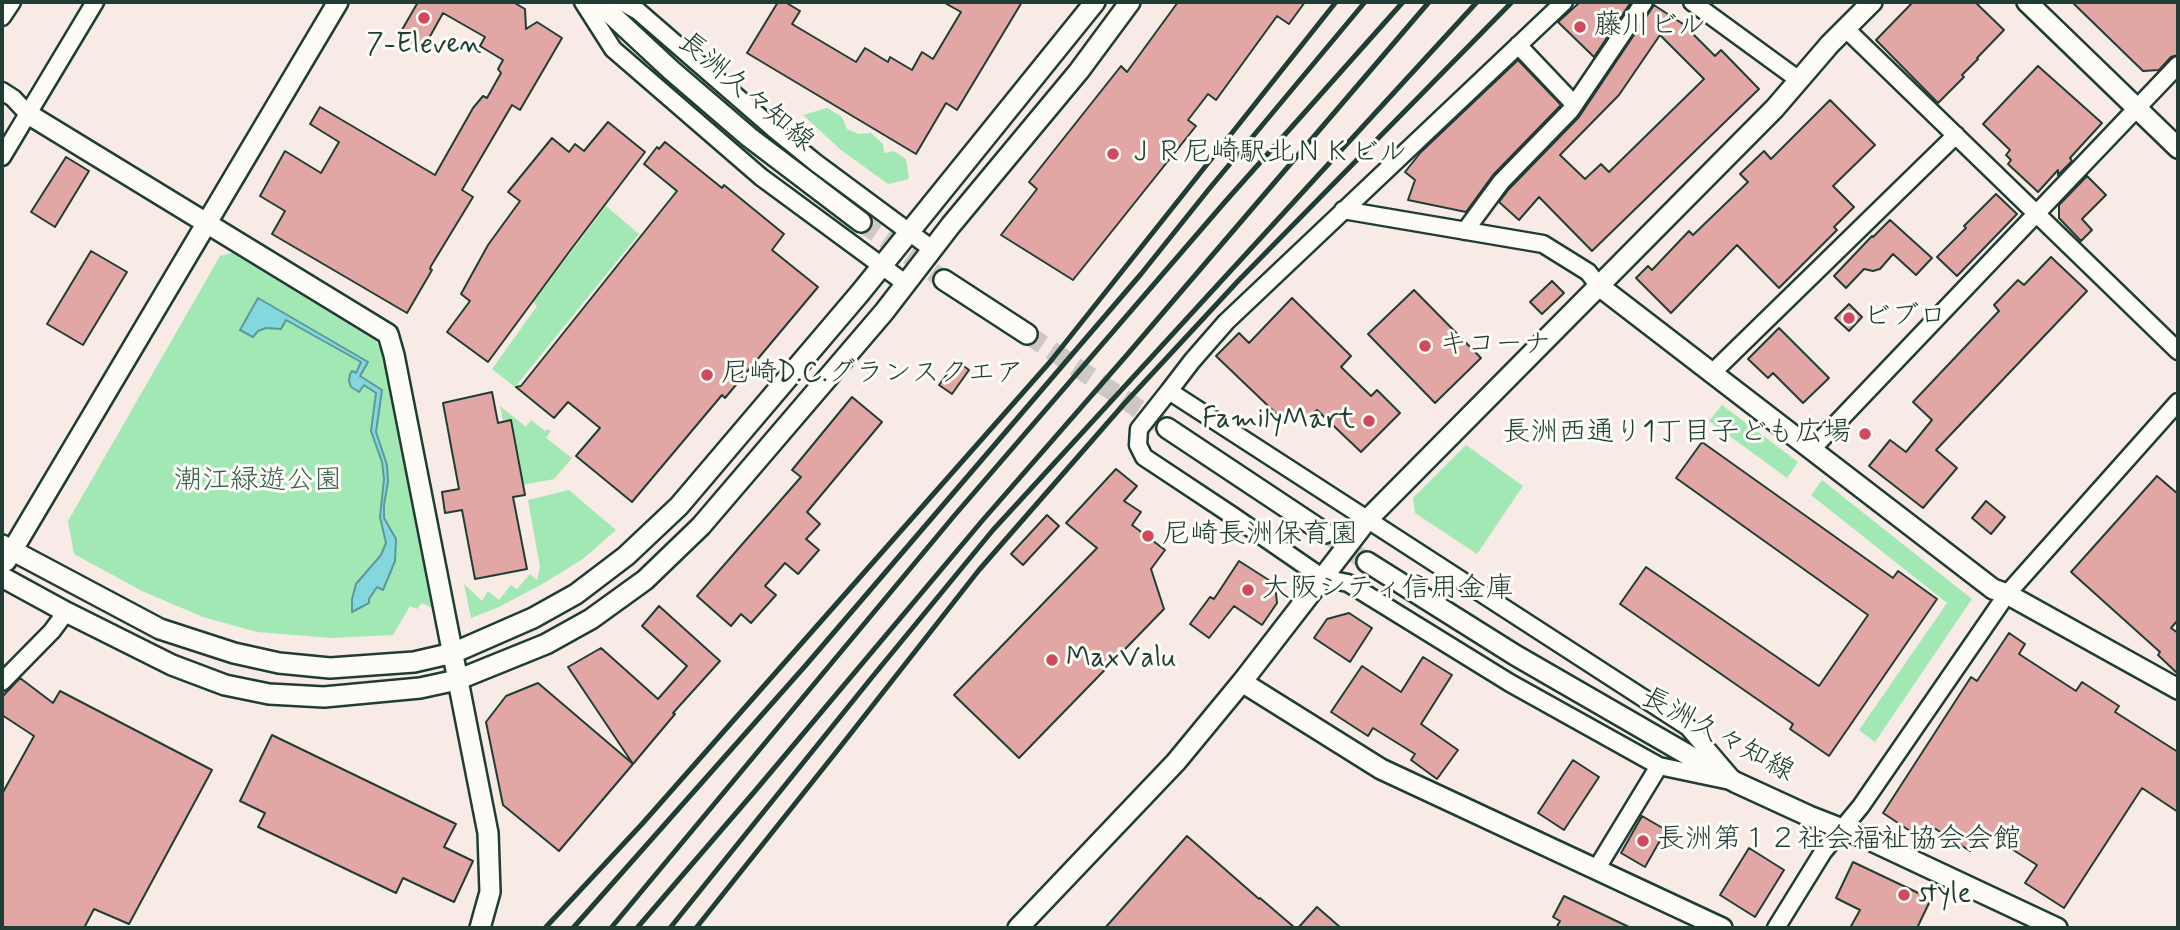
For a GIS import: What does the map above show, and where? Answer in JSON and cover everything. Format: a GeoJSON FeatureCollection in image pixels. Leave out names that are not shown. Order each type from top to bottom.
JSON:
{"type":"FeatureCollection","features":[{"type":"Feature","properties":{"kind":"street"},"geometry":{"type":"LineString","coordinates":[[2,18],[12,2]]}},
{"type":"Feature","properties":{"kind":"street"},"geometry":{"type":"LineString","coordinates":[[2,157],[95,2]]}},
{"type":"Feature","properties":{"kind":"street"},"geometry":{"type":"LineString","coordinates":[[2,569],[7,548],[207,224],[338,2]]}},
{"type":"Feature","properties":{"kind":"street"},"geometry":{"type":"LineString","coordinates":[[583,2],[613,50],[761,177],[905,284]]}},
{"type":"Feature","properties":{"kind":"street","name":"長洲久々知線"},"geometry":{"type":"LineString","coordinates":[[598,2],[671,71],[749,137],[861,222]]}},
{"type":"Feature","properties":{"kind":"street"},"geometry":{"type":"LineString","coordinates":[[622,2],[638,11],[816,163],[932,249]]}},
{"type":"Feature","properties":{"kind":"street"},"geometry":{"type":"LineString","coordinates":[[7,548],[160,629],[234,653],[279,663],[330,668],[414,662],[453,653],[533,618],[576,594],[626,556],[679,506],[881,266],[1095,2]]}},
{"type":"Feature","properties":{"kind":"street"},"geometry":{"type":"LineString","coordinates":[[2,577],[172,665],[225,684],[269,694],[338,695],[420,688],[457,680],[546,644],[591,619],[645,580],[701,526],[905,284],[1079,71],[1130,2]]}},
{"type":"Feature","properties":{"kind":"street"},"geometry":{"type":"LineString","coordinates":[[1564,2],[1226,322],[1139,429],[1138,445],[1144,457],[1323,579],[1348,583],[1510,684],[1659,766],[1735,782]]}},
{"type":"Feature","properties":{"kind":"street"},"geometry":{"type":"LineString","coordinates":[[1465,231],[1501,182],[1570,111],[1644,2]]}},
{"type":"Feature","properties":{"kind":"street"},"geometry":{"type":"LineString","coordinates":[[1692,2],[1799,79]]}},
{"type":"Feature","properties":{"kind":"street"},"geometry":{"type":"LineString","coordinates":[[1018,928],[1176,762],[1242,682],[1368,519],[1775,108],[1872,2]]}},
{"type":"Feature","properties":{"kind":"street"},"geometry":{"type":"LineString","coordinates":[[2027,2],[2178,148]]}},
{"type":"Feature","properties":{"kind":"street"},"geometry":{"type":"LineString","coordinates":[[1846,29],[2178,351]]}},
{"type":"Feature","properties":{"kind":"street"},"geometry":{"type":"LineString","coordinates":[[1518,46],[1574,104]]}},
{"type":"Feature","properties":{"kind":"street"},"geometry":{"type":"LineString","coordinates":[[1812,449],[2178,65]]}},
{"type":"Feature","properties":{"kind":"street"},"geometry":{"type":"LineString","coordinates":[[2,92],[13,98],[28,114],[388,334],[488,833],[490,892],[480,928]]}},
{"type":"Feature","properties":{"kind":"street"},"geometry":{"type":"LineString","coordinates":[[1711,373],[1956,135]]}},
{"type":"Feature","properties":{"kind":"street"},"geometry":{"type":"LineString","coordinates":[[1343,210],[1543,244],[1588,272],[1598,286],[1993,589],[2175,683]]}},
{"type":"Feature","properties":{"kind":"street"},"geometry":{"type":"LineString","coordinates":[[944,280],[1027,334]]}},
{"type":"Feature","properties":{"kind":"street"},"geometry":{"type":"LineString","coordinates":[[1169,391],[1688,727],[1735,782]]}},
{"type":"Feature","properties":{"kind":"street"},"geometry":{"type":"LineString","coordinates":[[1776,928],[1823,852],[1861,806],[2007,594],[2178,402]]}},
{"type":"Feature","properties":{"kind":"street"},"geometry":{"type":"LineString","coordinates":[[1167,428],[1325,533]]}},
{"type":"Feature","properties":{"kind":"street","name":"長洲久々知線"},"geometry":{"type":"LineString","coordinates":[[1367,562],[1515,655],[1735,782],[2057,928]]}},
{"type":"Feature","properties":{"kind":"street"},"geometry":{"type":"LineString","coordinates":[[2,682],[52,631],[66,612]]}},
{"type":"Feature","properties":{"kind":"street"},"geometry":{"type":"LineString","coordinates":[[1242,682],[1381,769],[1722,928]]}},
{"type":"Feature","properties":{"kind":"street"},"geometry":{"type":"LineString","coordinates":[[1597,868],[1659,766]]}},
{"type":"Feature","properties":{"kind":"green space"},"geometry":{"type":"Polygon","coordinates":[[[827,108],[842,117],[847,129],[859,134],[871,133],[883,144],[884,153],[894,151],[906,159],[909,179],[888,184],[841,150],[803,115],[827,108]]]}},
{"type":"Feature","properties":{"kind":"green space"},"geometry":{"type":"Polygon","coordinates":[[[606,206],[639,234],[515,387],[492,369],[537,306],[533,302],[606,206]]]}},
{"type":"Feature","properties":{"kind":"green space","name":"潮江緑遊公園"},"geometry":{"type":"Polygon","coordinates":[[[232,253],[376,341],[381,350],[432,608],[422,603],[417,609],[410,606],[393,635],[331,638],[257,632],[203,617],[142,591],[74,554],[68,521],[220,256],[232,253]]]}},
{"type":"Feature","properties":{"kind":"green space"},"geometry":{"type":"Polygon","coordinates":[[[1722,405],[1798,462],[1787,478],[1709,421],[1722,405]]]}},
{"type":"Feature","properties":{"kind":"green space"},"geometry":{"type":"Polygon","coordinates":[[[500,406],[526,427],[531,420],[545,431],[551,431],[546,438],[572,458],[554,479],[512,487],[509,471],[521,467],[512,420],[503,421],[500,406]]]}},
{"type":"Feature","properties":{"kind":"green space"},"geometry":{"type":"Polygon","coordinates":[[[1466,445],[1523,486],[1477,554],[1415,513],[1413,498],[1466,445]]]}},
{"type":"Feature","properties":{"kind":"green space"},"geometry":{"type":"Polygon","coordinates":[[[1822,480],[1972,599],[1875,742],[1859,730],[1947,603],[1811,495],[1822,480]]]}},
{"type":"Feature","properties":{"kind":"green space"},"geometry":{"type":"Polygon","coordinates":[[[569,490],[616,530],[583,559],[544,583],[499,607],[471,618],[464,584],[482,601],[488,591],[499,600],[511,585],[517,589],[530,574],[537,580],[540,567],[528,500],[569,490]]]}},
{"type":"Feature","properties":{"kind":"water"},"geometry":{"type":"Polygon","coordinates":[[[258,298],[368,362],[360,376],[382,390],[376,432],[387,465],[384,518],[396,539],[395,561],[383,590],[377,587],[369,603],[352,612],[356,584],[381,555],[386,543],[380,517],[384,479],[382,462],[371,431],[376,393],[364,385],[359,392],[351,387],[350,374],[352,371],[356,373],[361,362],[286,320],[281,329],[266,328],[253,337],[240,330],[258,298]]]}},
{"type":"Feature","properties":{"kind":"building"},"geometry":{"type":"Polygon","coordinates":[[[418,2],[513,2],[525,9],[526,29],[537,22],[562,38],[520,110],[512,105],[462,190],[473,197],[431,266],[432,270],[407,313],[272,234],[285,211],[260,196],[285,151],[321,173],[339,142],[310,124],[320,107],[435,175],[473,108],[483,96],[487,98],[501,73],[498,69],[503,60],[480,46],[485,37],[443,13],[423,49],[399,35],[418,2]]]}},
{"type":"Feature","properties":{"kind":"building"},"geometry":{"type":"Polygon","coordinates":[[[778,2],[785,2],[800,11],[792,24],[856,62],[865,48],[888,62],[890,57],[912,70],[922,52],[933,59],[961,12],[943,2],[1022,2],[957,110],[946,103],[916,154],[747,53],[778,2]]]}},
{"type":"Feature","properties":{"kind":"building","name":"ＪＲ尼崎駅北ＮＫビル"},"geometry":{"type":"Polygon","coordinates":[[[1178,2],[1305,2],[1289,24],[1277,16],[1216,100],[1208,94],[1188,120],[1196,126],[1073,280],[1001,235],[1037,189],[1029,182],[1121,66],[1127,72],[1178,2]]]}},
{"type":"Feature","properties":{"kind":"building"},"geometry":{"type":"Polygon","coordinates":[[[1580,2],[1631,2],[1594,57],[1558,22],[1580,2]]]}},
{"type":"Feature","properties":{"kind":"building"},"geometry":{"type":"Polygon","coordinates":[[[1913,2],[1975,2],[2004,30],[1938,103],[1876,40],[1913,2]]]}},
{"type":"Feature","properties":{"kind":"building"},"geometry":{"type":"Polygon","coordinates":[[[2072,2],[2178,2],[2178,55],[2171,57],[2159,70],[2143,71],[2072,2]]]}},
{"type":"Feature","properties":{"kind":"building"},"geometry":{"type":"Polygon","coordinates":[[[1654,5],[1683,24],[1715,56],[1721,50],[1759,89],[1592,251],[1539,197],[1519,220],[1499,202],[1579,117],[1654,5]],[[1660,35],[1619,95],[1560,155],[1585,179],[1601,164],[1609,172],[1704,79],[1660,35]]]}},
{"type":"Feature","properties":{"kind":"building"},"geometry":{"type":"Polygon","coordinates":[[[1518,60],[1561,105],[1493,175],[1466,212],[1408,200],[1415,180],[1405,172],[1421,152],[1518,60]]]}},
{"type":"Feature","properties":{"kind":"building"},"geometry":{"type":"Polygon","coordinates":[[[2038,66],[2102,123],[2070,158],[2072,161],[2058,175],[2058,170],[2038,192],[2008,164],[2011,160],[2006,155],[2010,150],[1983,124],[2038,66]]]}},
{"type":"Feature","properties":{"kind":"building"},"geometry":{"type":"Polygon","coordinates":[[[1830,100],[1875,145],[1833,186],[1854,207],[1834,227],[1837,230],[1779,288],[1737,245],[1671,313],[1636,278],[1648,266],[1652,270],[1689,231],[1693,235],[1748,182],[1740,174],[1764,151],[1771,159],[1830,100]]]}},
{"type":"Feature","properties":{"kind":"building"},"geometry":{"type":"Polygon","coordinates":[[[608,122],[645,152],[488,362],[447,332],[470,301],[461,294],[488,245],[520,201],[508,192],[552,138],[569,152],[575,144],[584,151],[608,122]]]}},
{"type":"Feature","properties":{"kind":"building"},"geometry":{"type":"Polygon","coordinates":[[[665,142],[784,234],[772,250],[818,287],[725,398],[722,395],[632,502],[576,456],[600,428],[568,402],[554,418],[516,387],[521,386],[677,191],[644,164],[657,147],[659,149],[665,142]]]}},
{"type":"Feature","properties":{"kind":"building"},"geometry":{"type":"Polygon","coordinates":[[[66,157],[89,171],[55,227],[31,212],[66,157]]]}},
{"type":"Feature","properties":{"kind":"building"},"geometry":{"type":"Polygon","coordinates":[[[2087,176],[2106,195],[2082,219],[2092,230],[2081,241],[2059,218],[2059,205],[2087,176]]]}},
{"type":"Feature","properties":{"kind":"building"},"geometry":{"type":"Polygon","coordinates":[[[1996,194],[2017,214],[1957,276],[1937,257],[1996,194]]]}},
{"type":"Feature","properties":{"kind":"building"},"geometry":{"type":"Polygon","coordinates":[[[1890,220],[1932,258],[1916,275],[1893,254],[1880,269],[1864,269],[1846,288],[1834,276],[1890,220]]]}},
{"type":"Feature","properties":{"kind":"building"},"geometry":{"type":"Polygon","coordinates":[[[91,251],[127,272],[83,345],[47,324],[91,251]]]}},
{"type":"Feature","properties":{"kind":"building"},"geometry":{"type":"Polygon","coordinates":[[[2051,257],[2087,291],[1936,450],[1957,468],[1923,508],[1869,466],[1890,440],[1906,452],[1932,420],[1913,402],[1999,311],[1994,305],[2018,280],[2024,285],[2051,257]]]}},
{"type":"Feature","properties":{"kind":"building"},"geometry":{"type":"Polygon","coordinates":[[[1552,281],[1564,293],[1542,314],[1530,302],[1552,281]]]}},
{"type":"Feature","properties":{"kind":"building","name":"キコーナ"},"geometry":{"type":"Polygon","coordinates":[[[1414,290],[1481,358],[1435,403],[1368,334],[1414,290]]]}},
{"type":"Feature","properties":{"kind":"building"},"geometry":{"type":"Polygon","coordinates":[[[1292,298],[1351,356],[1341,367],[1371,396],[1377,390],[1400,413],[1361,452],[1317,410],[1306,421],[1297,412],[1286,423],[1216,356],[1239,333],[1249,343],[1292,298]]]}},
{"type":"Feature","properties":{"kind":"building","name":"ビブロ"},"geometry":{"type":"Polygon","coordinates":[[[1849,304],[1862,317],[1849,331],[1835,318],[1849,304]]]}},
{"type":"Feature","properties":{"kind":"building"},"geometry":{"type":"Polygon","coordinates":[[[1779,328],[1829,378],[1803,403],[1773,373],[1768,378],[1748,359],[1779,328]]]}},
{"type":"Feature","properties":{"kind":"building"},"geometry":{"type":"Polygon","coordinates":[[[957,361],[969,370],[952,394],[939,385],[957,361]]]}},
{"type":"Feature","properties":{"kind":"building"},"geometry":{"type":"Polygon","coordinates":[[[492,392],[498,423],[511,420],[525,495],[513,497],[527,569],[475,579],[462,510],[445,513],[442,492],[459,489],[443,403],[492,392]]]}},
{"type":"Feature","properties":{"kind":"building"},"geometry":{"type":"Polygon","coordinates":[[[852,397],[882,422],[807,512],[820,524],[806,539],[819,550],[798,574],[785,563],[765,586],[776,595],[751,623],[741,614],[731,626],[697,596],[801,477],[792,470],[852,397]]]}},
{"type":"Feature","properties":{"kind":"building"},"geometry":{"type":"Polygon","coordinates":[[[1702,442],[1893,578],[1898,571],[1937,599],[1829,756],[1790,729],[1793,724],[1620,604],[1646,567],[1819,686],[1868,615],[1676,478],[1702,442]]]}},
{"type":"Feature","properties":{"kind":"building","name":"MaxValu"},"geometry":{"type":"Polygon","coordinates":[[[1116,469],[1137,486],[1124,501],[1141,512],[1132,525],[1165,550],[1151,569],[1164,609],[1019,758],[954,695],[1097,548],[1066,523],[1116,469]]]}},
{"type":"Feature","properties":{"kind":"building"},"geometry":{"type":"Polygon","coordinates":[[[2157,476],[2178,494],[2178,620],[2171,628],[2178,633],[2178,674],[2158,655],[2160,652],[2071,572],[2157,476]]]}},
{"type":"Feature","properties":{"kind":"building"},"geometry":{"type":"Polygon","coordinates":[[[1986,501],[2005,517],[1991,534],[1972,518],[1986,501]]]}},
{"type":"Feature","properties":{"kind":"building"},"geometry":{"type":"Polygon","coordinates":[[[1047,515],[1059,526],[1023,565],[1011,554],[1047,515]]]}},
{"type":"Feature","properties":{"kind":"building","name":"大阪シティ信用金庫"},"geometry":{"type":"Polygon","coordinates":[[[1239,561],[1275,584],[1277,603],[1262,625],[1234,606],[1209,638],[1190,624],[1210,597],[1214,599],[1239,561]]]}},
{"type":"Feature","properties":{"kind":"building"},"geometry":{"type":"Polygon","coordinates":[[[659,606],[720,661],[673,713],[675,714],[633,764],[568,667],[601,648],[658,699],[687,666],[642,626],[659,606]]]}},
{"type":"Feature","properties":{"kind":"building"},"geometry":{"type":"Polygon","coordinates":[[[1349,613],[1372,628],[1350,662],[1314,638],[1327,619],[1349,613]]]}},
{"type":"Feature","properties":{"kind":"building"},"geometry":{"type":"Polygon","coordinates":[[[2009,633],[2025,644],[2019,654],[2076,691],[2082,682],[2119,706],[2115,712],[2178,752],[2178,812],[2142,788],[2064,908],[2025,883],[2037,865],[1983,831],[1970,851],[1934,828],[1925,841],[1883,813],[1971,677],[1977,681],[2009,633]]]}},
{"type":"Feature","properties":{"kind":"building"},"geometry":{"type":"Polygon","coordinates":[[[1423,657],[1452,675],[1421,724],[1458,750],[1437,779],[1411,760],[1415,754],[1373,728],[1368,736],[1331,712],[1362,666],[1401,692],[1423,657]]]}},
{"type":"Feature","properties":{"kind":"building"},"geometry":{"type":"Polygon","coordinates":[[[20,678],[53,703],[60,691],[212,770],[129,924],[94,909],[84,928],[2,928],[2,794],[34,736],[2,715],[2,697],[20,678]]]}},
{"type":"Feature","properties":{"kind":"building"},"geometry":{"type":"Polygon","coordinates":[[[538,683],[633,764],[559,851],[503,805],[486,722],[506,696],[538,683]]]}},
{"type":"Feature","properties":{"kind":"building"},"geometry":{"type":"Polygon","coordinates":[[[272,735],[456,824],[444,847],[473,861],[454,902],[403,878],[396,893],[258,827],[265,813],[240,801],[272,735]]]}},
{"type":"Feature","properties":{"kind":"building"},"geometry":{"type":"Polygon","coordinates":[[[1573,760],[1599,777],[1564,830],[1538,813],[1573,760]]]}},
{"type":"Feature","properties":{"kind":"building","name":"長洲第１２社会福祉協会会館"},"geometry":{"type":"Polygon","coordinates":[[[1642,816],[1666,830],[1645,867],[1621,853],[1642,816]]]}},
{"type":"Feature","properties":{"kind":"building"},"geometry":{"type":"Polygon","coordinates":[[[1187,836],[1259,899],[1295,928],[1105,928],[1187,836]]]}},
{"type":"Feature","properties":{"kind":"building"},"geometry":{"type":"Polygon","coordinates":[[[1749,848],[1784,870],[1755,917],[1720,895],[1749,848]]]}},
{"type":"Feature","properties":{"kind":"building"},"geometry":{"type":"Polygon","coordinates":[[[1853,862],[1931,899],[1917,928],[1850,928],[1860,910],[1836,898],[1853,862]]]}},
{"type":"Feature","properties":{"kind":"building"},"geometry":{"type":"Polygon","coordinates":[[[1564,896],[1631,928],[1556,928],[1560,921],[1553,917],[1564,896]]]}},
{"type":"Feature","properties":{"kind":"building"},"geometry":{"type":"Polygon","coordinates":[[[1317,907],[1341,928],[1298,928],[1317,907]]]}},
{"type":"Feature","properties":{"kind":"tunnel"},"geometry":{"type":"LineString","coordinates":[[861,222],[944,280]]}},
{"type":"Feature","properties":{"kind":"tunnel"},"geometry":{"type":"LineString","coordinates":[[1027,334],[1167,428]]}},
{"type":"Feature","properties":{"kind":"tunnel"},"geometry":{"type":"LineString","coordinates":[[1325,533],[1367,562]]}},
{"type":"Feature","properties":{"kind":"railway"},"geometry":{"type":"LineString","coordinates":[[545,928],[642,824],[1050,362],[1336,2]]}},
{"type":"Feature","properties":{"kind":"railway"},"geometry":{"type":"LineString","coordinates":[[573,928],[806,665],[1141,274],[1365,2]]}},
{"type":"Feature","properties":{"kind":"railway"},"geometry":{"type":"LineString","coordinates":[[611,928],[954,516],[1224,203],[1403,2]]}},
{"type":"Feature","properties":{"kind":"railway"},"geometry":{"type":"LineString","coordinates":[[637,928],[982,521],[1429,2]]}},
{"type":"Feature","properties":{"kind":"railway"},"geometry":{"type":"LineString","coordinates":[[670,928],[993,530],[1477,2]]}},
{"type":"Feature","properties":{"kind":"railway"},"geometry":{"type":"LineString","coordinates":[[696,928],[979,570],[1124,404],[1239,280],[1512,2]]}},
{"type":"Feature","properties":{"kind":"place","name":"7-Eleven"},"geometry":{"type":"Point","coordinates":[424,18]}},
{"type":"Feature","properties":{"kind":"place","name":"藤川ビル"},"geometry":{"type":"Point","coordinates":[1580,27]}},
{"type":"Feature","properties":{"kind":"place","name":"ＪＲ尼崎駅北ＮＫビル"},"geometry":{"type":"Point","coordinates":[1113,154]}},
{"type":"Feature","properties":{"kind":"place","name":"ビブロ"},"geometry":{"type":"Point","coordinates":[1849,318]}},
{"type":"Feature","properties":{"kind":"place","name":"キコーナ"},"geometry":{"type":"Point","coordinates":[1425,346]}},
{"type":"Feature","properties":{"kind":"place","name":"尼崎D.C.グランスクエア"},"geometry":{"type":"Point","coordinates":[707,375]}},
{"type":"Feature","properties":{"kind":"place","name":"FamilyMart"},"geometry":{"type":"Point","coordinates":[1369,421]}},
{"type":"Feature","properties":{"kind":"place","name":"長洲西通り1丁目子ども広場"},"geometry":{"type":"Point","coordinates":[1865,434]}},
{"type":"Feature","properties":{"kind":"place","name":"尼崎長洲保育園"},"geometry":{"type":"Point","coordinates":[1148,536]}},
{"type":"Feature","properties":{"kind":"place","name":"大阪シティ信用金庫"},"geometry":{"type":"Point","coordinates":[1248,590]}},
{"type":"Feature","properties":{"kind":"place","name":"MaxValu"},"geometry":{"type":"Point","coordinates":[1052,660]}},
{"type":"Feature","properties":{"kind":"place","name":"長洲第１２社会福祉協会会館"},"geometry":{"type":"Point","coordinates":[1643,841]}},
{"type":"Feature","properties":{"kind":"place","name":"style"},"geometry":{"type":"Point","coordinates":[1904,895]}}]}
